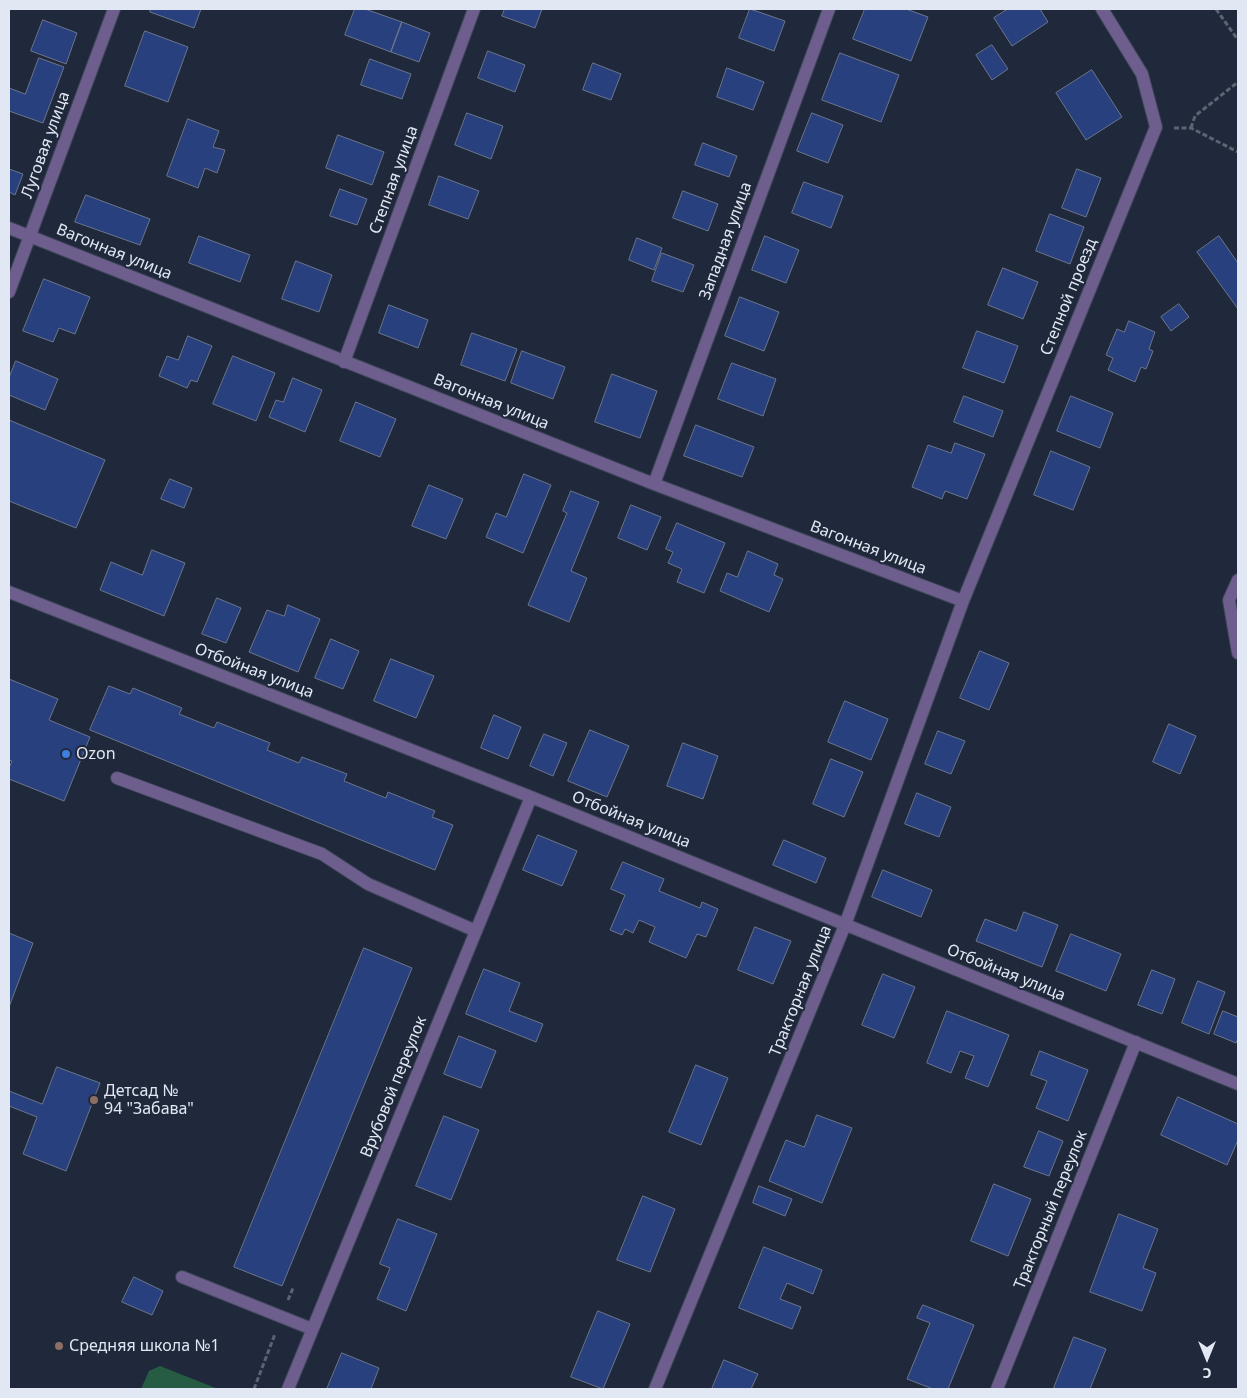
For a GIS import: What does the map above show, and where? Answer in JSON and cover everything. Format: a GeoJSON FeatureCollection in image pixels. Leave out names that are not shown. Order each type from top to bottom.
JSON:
{"type":"FeatureCollection","features":[{"type":"Feature","properties":{"kind":"street","name":"Луговая улица"},"geometry":{"type":"LineString","coordinates":[[9,292],[114,9]]}},
{"type":"Feature","properties":{"kind":"street","name":"Степная улица"},"geometry":{"type":"LineString","coordinates":[[344,362],[474,9]]}},
{"type":"Feature","properties":{"kind":"street","name":"Западная улица"},"geometry":{"type":"LineString","coordinates":[[654,484],[829,9]]}},
{"type":"Feature","properties":{"kind":"street"},"geometry":{"type":"LineString","coordinates":[[1102,9],[1142,74],[1156,127]]}},
{"type":"Feature","properties":{"kind":"street","name":"Степной проезд"},"geometry":{"type":"LineString","coordinates":[[963,601],[1156,127]]}},
{"type":"Feature","properties":{"kind":"street","name":"Вагонная улица"},"geometry":{"type":"LineString","coordinates":[[9,228],[654,484],[963,601]]}},
{"type":"Feature","properties":{"kind":"street"},"geometry":{"type":"LineString","coordinates":[[1238,580],[1229,600],[1238,654]]}},
{"type":"Feature","properties":{"kind":"street","name":"Отбойная улица"},"geometry":{"type":"LineString","coordinates":[[9,592],[531,796],[845,926],[1238,1084]]}},
{"type":"Feature","properties":{"kind":"street","name":"Тракторная улица"},"geometry":{"type":"LineString","coordinates":[[655,1389],[845,926],[963,601]]}},
{"type":"Feature","properties":{"kind":"street"},"geometry":{"type":"LineString","coordinates":[[117,778],[322,854],[368,884],[476,931]]}},
{"type":"Feature","properties":{"kind":"street","name":"Врубовой переулок"},"geometry":{"type":"LineString","coordinates":[[288,1389],[531,796]]}},
{"type":"Feature","properties":{"kind":"street","name":"Тракторный переулок"},"geometry":{"type":"LineString","coordinates":[[997,1389],[1136,1042]]}},
{"type":"Feature","properties":{"kind":"street"},"geometry":{"type":"LineString","coordinates":[[182,1277],[312,1329]]}},
{"type":"Feature","properties":{"kind":"path"},"geometry":{"type":"LineString","coordinates":[[1216,9],[1238,40]]}},
{"type":"Feature","properties":{"kind":"path"},"geometry":{"type":"LineString","coordinates":[[1191,128],[1195,116],[1238,82]]}},
{"type":"Feature","properties":{"kind":"path"},"geometry":{"type":"LineString","coordinates":[[1156,127],[1191,128],[1238,152]]}},
{"type":"Feature","properties":{"kind":"path"},"geometry":{"type":"LineString","coordinates":[[254,1389],[293,1288]]}},
{"type":"Feature","properties":{"kind":"green space"},"geometry":{"type":"Polygon","coordinates":[[[160,1366],[218,1389],[141,1389],[149,1371],[160,1366]]]}},
{"type":"Feature","properties":{"kind":"building"},"geometry":{"type":"Polygon","coordinates":[[[151,9],[201,9],[194,28],[150,12],[151,9]]]}},
{"type":"Feature","properties":{"kind":"building"},"geometry":{"type":"Polygon","coordinates":[[[355,9],[365,9],[402,22],[391,52],[345,35],[355,9]]]}},
{"type":"Feature","properties":{"kind":"building"},"geometry":{"type":"Polygon","coordinates":[[[505,9],[542,9],[535,28],[502,16],[505,9]]]}},
{"type":"Feature","properties":{"kind":"building"},"geometry":{"type":"Polygon","coordinates":[[[750,9],[785,21],[774,51],[739,38],[750,9]]]}},
{"type":"Feature","properties":{"kind":"building"},"geometry":{"type":"Polygon","coordinates":[[[865,9],[906,9],[928,17],[911,61],[853,39],[865,9]]]}},
{"type":"Feature","properties":{"kind":"building"},"geometry":{"type":"Polygon","coordinates":[[[1008,9],[1040,9],[1048,22],[1012,46],[994,18],[1008,9]]]}},
{"type":"Feature","properties":{"kind":"building"},"geometry":{"type":"Polygon","coordinates":[[[43,20],[77,33],[66,64],[31,51],[43,20]]]}},
{"type":"Feature","properties":{"kind":"building"},"geometry":{"type":"Polygon","coordinates":[[[402,22],[430,33],[419,62],[391,52],[402,22]]]}},
{"type":"Feature","properties":{"kind":"building"},"geometry":{"type":"Polygon","coordinates":[[[145,31],[188,47],[168,102],[125,86],[145,31]]]}},
{"type":"Feature","properties":{"kind":"building"},"geometry":{"type":"Polygon","coordinates":[[[992,45],[1008,69],[992,80],[976,55],[992,45]]]}},
{"type":"Feature","properties":{"kind":"building"},"geometry":{"type":"Polygon","coordinates":[[[488,51],[525,65],[515,92],[478,78],[488,51]]]}},
{"type":"Feature","properties":{"kind":"building"},"geometry":{"type":"Polygon","coordinates":[[[840,53],[899,75],[881,122],[822,100],[840,53]]]}},
{"type":"Feature","properties":{"kind":"building"},"geometry":{"type":"Polygon","coordinates":[[[39,58],[64,67],[43,123],[9,111],[9,88],[25,94],[39,58]]]}},
{"type":"Feature","properties":{"kind":"building"},"geometry":{"type":"Polygon","coordinates":[[[370,59],[411,74],[402,99],[361,85],[370,59]]]}},
{"type":"Feature","properties":{"kind":"building"},"geometry":{"type":"Polygon","coordinates":[[[593,63],[621,74],[611,100],[583,90],[593,63]]]}},
{"type":"Feature","properties":{"kind":"building"},"geometry":{"type":"Polygon","coordinates":[[[727,68],[764,82],[753,110],[717,97],[727,68]]]}},
{"type":"Feature","properties":{"kind":"building"},"geometry":{"type":"Polygon","coordinates":[[[1092,70],[1122,117],[1086,140],[1056,93],[1092,70]]]}},
{"type":"Feature","properties":{"kind":"building"},"geometry":{"type":"Polygon","coordinates":[[[467,113],[503,126],[491,159],[455,145],[467,113]]]}},
{"type":"Feature","properties":{"kind":"building"},"geometry":{"type":"Polygon","coordinates":[[[812,113],[843,125],[828,163],[797,151],[812,113]]]}},
{"type":"Feature","properties":{"kind":"building"},"geometry":{"type":"Polygon","coordinates":[[[188,119],[219,131],[213,147],[225,150],[217,173],[205,168],[198,188],[167,176],[188,119]]]}},
{"type":"Feature","properties":{"kind":"building"},"geometry":{"type":"Polygon","coordinates":[[[338,135],[384,152],[372,185],[326,168],[338,135]]]}},
{"type":"Feature","properties":{"kind":"building"},"geometry":{"type":"Polygon","coordinates":[[[703,143],[737,156],[729,177],[695,165],[703,143]]]}},
{"type":"Feature","properties":{"kind":"building"},"geometry":{"type":"Polygon","coordinates":[[[9,169],[23,174],[15,195],[9,192],[9,169]]]}},
{"type":"Feature","properties":{"kind":"building"},"geometry":{"type":"Polygon","coordinates":[[[1077,169],[1101,178],[1086,217],[1062,208],[1077,169]]]}},
{"type":"Feature","properties":{"kind":"building"},"geometry":{"type":"Polygon","coordinates":[[[439,176],[479,191],[468,219],[429,205],[439,176]]]}},
{"type":"Feature","properties":{"kind":"building"},"geometry":{"type":"Polygon","coordinates":[[[804,182],[843,196],[831,228],[792,213],[804,182]]]}},
{"type":"Feature","properties":{"kind":"building"},"geometry":{"type":"Polygon","coordinates":[[[340,189],[367,199],[357,225],[330,216],[340,189]]]}},
{"type":"Feature","properties":{"kind":"building"},"geometry":{"type":"Polygon","coordinates":[[[683,191],[718,204],[708,231],[673,218],[683,191]]]}},
{"type":"Feature","properties":{"kind":"building"},"geometry":{"type":"Polygon","coordinates":[[[86,195],[150,219],[140,245],[75,222],[86,195]]]}},
{"type":"Feature","properties":{"kind":"building"},"geometry":{"type":"Polygon","coordinates":[[[1050,214],[1084,227],[1070,264],[1036,251],[1050,214]]]}},
{"type":"Feature","properties":{"kind":"building"},"geometry":{"type":"Polygon","coordinates":[[[199,236],[250,255],[240,282],[189,263],[199,236]]]}},
{"type":"Feature","properties":{"kind":"building"},"geometry":{"type":"Polygon","coordinates":[[[765,236],[799,250],[786,283],[752,270],[765,236]]]}},
{"type":"Feature","properties":{"kind":"building"},"geometry":{"type":"Polygon","coordinates":[[[1219,236],[1238,263],[1238,309],[1197,252],[1219,236]]]}},
{"type":"Feature","properties":{"kind":"building"},"geometry":{"type":"Polygon","coordinates":[[[637,238],[662,248],[654,270],[629,260],[637,238]]]}},
{"type":"Feature","properties":{"kind":"building"},"geometry":{"type":"Polygon","coordinates":[[[662,253],[694,265],[683,292],[652,281],[662,253]]]}},
{"type":"Feature","properties":{"kind":"building"},"geometry":{"type":"Polygon","coordinates":[[[296,261],[332,275],[319,312],[282,299],[296,261]]]}},
{"type":"Feature","properties":{"kind":"building"},"geometry":{"type":"Polygon","coordinates":[[[1003,268],[1038,282],[1023,319],[988,305],[1003,268]]]}},
{"type":"Feature","properties":{"kind":"building"},"geometry":{"type":"Polygon","coordinates":[[[44,279],[90,297],[75,334],[59,328],[53,342],[23,331],[44,279]]]}},
{"type":"Feature","properties":{"kind":"building"},"geometry":{"type":"Polygon","coordinates":[[[740,297],[779,312],[764,351],[725,336],[740,297]]]}},
{"type":"Feature","properties":{"kind":"building"},"geometry":{"type":"Polygon","coordinates":[[[1179,304],[1189,317],[1171,331],[1161,317],[1179,304]]]}},
{"type":"Feature","properties":{"kind":"building"},"geometry":{"type":"Polygon","coordinates":[[[389,305],[428,320],[418,348],[379,333],[389,305]]]}},
{"type":"Feature","properties":{"kind":"building"},"geometry":{"type":"Polygon","coordinates":[[[1129,321],[1155,332],[1149,349],[1153,351],[1146,369],[1141,367],[1135,382],[1108,370],[1113,358],[1106,355],[1117,329],[1124,332],[1129,321]]]}},
{"type":"Feature","properties":{"kind":"building"},"geometry":{"type":"Polygon","coordinates":[[[977,331],[1018,346],[1004,383],[963,368],[977,331]]]}},
{"type":"Feature","properties":{"kind":"building"},"geometry":{"type":"Polygon","coordinates":[[[472,333],[517,349],[505,381],[461,365],[472,333]]]}},
{"type":"Feature","properties":{"kind":"building"},"geometry":{"type":"Polygon","coordinates":[[[188,336],[212,346],[197,382],[191,380],[187,388],[159,376],[167,356],[178,360],[188,336]]]}},
{"type":"Feature","properties":{"kind":"building"},"geometry":{"type":"Polygon","coordinates":[[[522,351],[565,367],[553,399],[511,383],[522,351]]]}},
{"type":"Feature","properties":{"kind":"building"},"geometry":{"type":"Polygon","coordinates":[[[233,356],[275,373],[256,421],[213,404],[233,356]]]}},
{"type":"Feature","properties":{"kind":"building"},"geometry":{"type":"Polygon","coordinates":[[[16,361],[58,379],[45,410],[9,395],[9,378],[16,361]]]}},
{"type":"Feature","properties":{"kind":"building"},"geometry":{"type":"Polygon","coordinates":[[[732,363],[776,379],[763,416],[718,399],[732,363]]]}},
{"type":"Feature","properties":{"kind":"building"},"geometry":{"type":"Polygon","coordinates":[[[612,374],[657,391],[640,438],[595,422],[612,374]]]}},
{"type":"Feature","properties":{"kind":"building"},"geometry":{"type":"Polygon","coordinates":[[[293,378],[322,390],[305,432],[269,417],[276,400],[283,402],[293,378]]]}},
{"type":"Feature","properties":{"kind":"building"},"geometry":{"type":"Polygon","coordinates":[[[964,396],[1003,411],[993,437],[954,422],[964,396]]]}},
{"type":"Feature","properties":{"kind":"building"},"geometry":{"type":"Polygon","coordinates":[[[1071,396],[1113,413],[1100,448],[1057,431],[1071,396]]]}},
{"type":"Feature","properties":{"kind":"building"},"geometry":{"type":"Polygon","coordinates":[[[356,402],[396,419],[380,457],[340,441],[356,402]]]}},
{"type":"Feature","properties":{"kind":"building"},"geometry":{"type":"Polygon","coordinates":[[[9,420],[105,460],[76,528],[9,501],[9,420]]]}},
{"type":"Feature","properties":{"kind":"building"},"geometry":{"type":"Polygon","coordinates":[[[696,425],[754,447],[742,477],[684,456],[696,425]]]}},
{"type":"Feature","properties":{"kind":"building"},"geometry":{"type":"Polygon","coordinates":[[[955,443],[985,454],[967,499],[945,491],[942,499],[912,487],[928,445],[951,453],[955,443]]]}},
{"type":"Feature","properties":{"kind":"building"},"geometry":{"type":"Polygon","coordinates":[[[1051,451],[1090,467],[1073,510],[1034,495],[1051,451]]]}},
{"type":"Feature","properties":{"kind":"building"},"geometry":{"type":"Polygon","coordinates":[[[524,474],[551,485],[523,553],[486,537],[496,513],[506,517],[524,474]]]}},
{"type":"Feature","properties":{"kind":"building"},"geometry":{"type":"Polygon","coordinates":[[[170,479],[192,488],[184,508],[161,499],[170,479]]]}},
{"type":"Feature","properties":{"kind":"building"},"geometry":{"type":"Polygon","coordinates":[[[429,485],[463,499],[446,539],[412,526],[429,485]]]}},
{"type":"Feature","properties":{"kind":"building"},"geometry":{"type":"Polygon","coordinates":[[[571,491],[599,502],[571,571],[587,578],[569,622],[528,605],[567,513],[563,511],[571,491]]]}},
{"type":"Feature","properties":{"kind":"building"},"geometry":{"type":"Polygon","coordinates":[[[631,505],[661,517],[647,550],[618,538],[631,505]]]}},
{"type":"Feature","properties":{"kind":"building"},"geometry":{"type":"Polygon","coordinates":[[[677,523],[725,543],[704,593],[677,582],[682,569],[668,563],[673,552],[666,549],[677,523]]]}},
{"type":"Feature","properties":{"kind":"building"},"geometry":{"type":"Polygon","coordinates":[[[152,550],[185,563],[164,616],[100,590],[111,562],[142,575],[152,550]]]}},
{"type":"Feature","properties":{"kind":"building"},"geometry":{"type":"Polygon","coordinates":[[[748,551],[778,564],[774,575],[783,579],[769,612],[720,591],[727,573],[737,577],[748,551]]]}},
{"type":"Feature","properties":{"kind":"building"},"geometry":{"type":"Polygon","coordinates":[[[217,598],[241,608],[226,643],[202,634],[217,598]]]}},
{"type":"Feature","properties":{"kind":"building"},"geometry":{"type":"Polygon","coordinates":[[[288,605],[320,619],[298,672],[249,652],[267,610],[284,616],[288,605]]]}},
{"type":"Feature","properties":{"kind":"building"},"geometry":{"type":"Polygon","coordinates":[[[331,639],[359,651],[343,689],[315,678],[331,639]]]}},
{"type":"Feature","properties":{"kind":"building"},"geometry":{"type":"Polygon","coordinates":[[[980,651],[1009,663],[989,710],[960,698],[980,651]]]}},
{"type":"Feature","properties":{"kind":"building"},"geometry":{"type":"Polygon","coordinates":[[[391,659],[434,676],[416,718],[374,701],[391,659]]]}},
{"type":"Feature","properties":{"kind":"building"},"geometry":{"type":"Polygon","coordinates":[[[9,679],[58,699],[49,720],[90,737],[64,801],[9,779],[9,768],[12,761],[9,760],[9,679]]]}},
{"type":"Feature","properties":{"kind":"building"},"geometry":{"type":"Polygon","coordinates":[[[109,686],[130,694],[133,688],[182,708],[179,714],[214,728],[217,722],[270,743],[267,750],[299,763],[302,757],[347,774],[344,781],[386,798],[388,792],[435,811],[432,817],[453,825],[435,870],[90,730],[109,686]]]}},
{"type":"Feature","properties":{"kind":"building"},"geometry":{"type":"Polygon","coordinates":[[[845,701],[888,719],[871,760],[828,742],[845,701]]]}},
{"type":"Feature","properties":{"kind":"building"},"geometry":{"type":"Polygon","coordinates":[[[494,715],[521,727],[508,759],[481,748],[494,715]]]}},
{"type":"Feature","properties":{"kind":"building"},"geometry":{"type":"Polygon","coordinates":[[[1169,724],[1196,736],[1180,774],[1153,762],[1169,724]]]}},
{"type":"Feature","properties":{"kind":"building"},"geometry":{"type":"Polygon","coordinates":[[[590,730],[629,746],[607,797],[568,781],[590,730]]]}},
{"type":"Feature","properties":{"kind":"building"},"geometry":{"type":"Polygon","coordinates":[[[938,731],[965,741],[951,774],[925,764],[938,731]]]}},
{"type":"Feature","properties":{"kind":"building"},"geometry":{"type":"Polygon","coordinates":[[[544,734],[567,743],[553,776],[530,766],[544,734]]]}},
{"type":"Feature","properties":{"kind":"building"},"geometry":{"type":"Polygon","coordinates":[[[683,743],[718,756],[703,799],[667,786],[683,743]]]}},
{"type":"Feature","properties":{"kind":"building"},"geometry":{"type":"Polygon","coordinates":[[[831,759],[863,772],[844,817],[813,804],[831,759]]]}},
{"type":"Feature","properties":{"kind":"building"},"geometry":{"type":"Polygon","coordinates":[[[917,793],[951,807],[939,837],[905,824],[917,793]]]}},
{"type":"Feature","properties":{"kind":"building"},"geometry":{"type":"Polygon","coordinates":[[[538,835],[577,851],[562,886],[523,870],[538,835]]]}},
{"type":"Feature","properties":{"kind":"building"},"geometry":{"type":"Polygon","coordinates":[[[784,840],[826,858],[816,883],[773,865],[784,840]]]}},
{"type":"Feature","properties":{"kind":"building"},"geometry":{"type":"Polygon","coordinates":[[[623,862],[664,879],[659,891],[700,908],[702,902],[718,909],[706,937],[697,934],[686,958],[649,942],[655,927],[639,920],[633,933],[625,929],[622,935],[610,930],[625,895],[611,889],[623,862]]]}},
{"type":"Feature","properties":{"kind":"building"},"geometry":{"type":"Polygon","coordinates":[[[883,870],[932,890],[921,917],[872,897],[883,870]]]}},
{"type":"Feature","properties":{"kind":"building"},"geometry":{"type":"Polygon","coordinates":[[[1024,912],[1058,925],[1042,967],[976,941],[985,919],[1016,931],[1024,912]]]}},
{"type":"Feature","properties":{"kind":"building"},"geometry":{"type":"Polygon","coordinates":[[[755,927],[791,941],[773,984],[738,970],[755,927]]]}},
{"type":"Feature","properties":{"kind":"building"},"geometry":{"type":"Polygon","coordinates":[[[9,933],[33,943],[9,1007],[9,933]]]}},
{"type":"Feature","properties":{"kind":"building"},"geometry":{"type":"Polygon","coordinates":[[[1071,934],[1121,954],[1106,991],[1056,971],[1071,934]]]}},
{"type":"Feature","properties":{"kind":"building"},"geometry":{"type":"Polygon","coordinates":[[[364,948],[412,968],[282,1286],[234,1267],[364,948]]]}},
{"type":"Feature","properties":{"kind":"building"},"geometry":{"type":"Polygon","coordinates":[[[484,969],[520,983],[509,1011],[543,1024],[536,1042],[466,1014],[484,969]]]}},
{"type":"Feature","properties":{"kind":"building"},"geometry":{"type":"Polygon","coordinates":[[[1152,970],[1175,979],[1162,1014],[1138,1005],[1152,970]]]}},
{"type":"Feature","properties":{"kind":"building"},"geometry":{"type":"Polygon","coordinates":[[[883,974],[915,987],[894,1038],[862,1025],[883,974]]]}},
{"type":"Feature","properties":{"kind":"building"},"geometry":{"type":"Polygon","coordinates":[[[1198,981],[1225,992],[1209,1034],[1182,1023],[1198,981]]]}},
{"type":"Feature","properties":{"kind":"building"},"geometry":{"type":"Polygon","coordinates":[[[947,1011],[1009,1035],[988,1087],[965,1078],[974,1056],[960,1051],[951,1073],[927,1063],[947,1011]]]}},
{"type":"Feature","properties":{"kind":"building"},"geometry":{"type":"Polygon","coordinates":[[[1223,1011],[1238,1017],[1238,1038],[1236,1043],[1214,1034],[1223,1011]]]}},
{"type":"Feature","properties":{"kind":"building"},"geometry":{"type":"Polygon","coordinates":[[[459,1036],[496,1051],[481,1088],[444,1074],[459,1036]]]}},
{"type":"Feature","properties":{"kind":"building"},"geometry":{"type":"Polygon","coordinates":[[[1040,1051],[1088,1070],[1068,1121],[1036,1108],[1047,1081],[1031,1075],[1040,1051]]]}},
{"type":"Feature","properties":{"kind":"building"},"geometry":{"type":"Polygon","coordinates":[[[696,1065],[728,1078],[701,1145],[669,1132],[696,1065]]]}},
{"type":"Feature","properties":{"kind":"building"},"geometry":{"type":"Polygon","coordinates":[[[57,1067],[100,1083],[66,1171],[23,1154],[37,1117],[9,1106],[9,1091],[42,1104],[57,1067]]]}},
{"type":"Feature","properties":{"kind":"building"},"geometry":{"type":"Polygon","coordinates":[[[1178,1097],[1238,1124],[1238,1140],[1227,1165],[1161,1135],[1178,1097]]]}},
{"type":"Feature","properties":{"kind":"building"},"geometry":{"type":"Polygon","coordinates":[[[817,1115],[852,1128],[822,1203],[769,1181],[786,1140],[804,1147],[817,1115]]]}},
{"type":"Feature","properties":{"kind":"building"},"geometry":{"type":"Polygon","coordinates":[[[444,1116],[479,1130],[451,1200],[416,1186],[444,1116]]]}},
{"type":"Feature","properties":{"kind":"building"},"geometry":{"type":"Polygon","coordinates":[[[1039,1131],[1063,1141],[1049,1176],[1024,1167],[1039,1131]]]}},
{"type":"Feature","properties":{"kind":"building"},"geometry":{"type":"Polygon","coordinates":[[[994,1184],[1031,1199],[1008,1256],[971,1241],[994,1184]]]}},
{"type":"Feature","properties":{"kind":"building"},"geometry":{"type":"Polygon","coordinates":[[[759,1186],[792,1199],[785,1216],[753,1203],[759,1186]]]}},
{"type":"Feature","properties":{"kind":"building"},"geometry":{"type":"Polygon","coordinates":[[[643,1196],[675,1209],[650,1272],[617,1260],[643,1196]]]}},
{"type":"Feature","properties":{"kind":"building"},"geometry":{"type":"Polygon","coordinates":[[[1119,1214],[1158,1229],[1143,1268],[1156,1273],[1142,1311],[1090,1292],[1119,1214]]]}},
{"type":"Feature","properties":{"kind":"building"},"geometry":{"type":"Polygon","coordinates":[[[398,1219],[437,1234],[406,1311],[377,1299],[390,1268],[380,1264],[398,1219]]]}},
{"type":"Feature","properties":{"kind":"building"},"geometry":{"type":"Polygon","coordinates":[[[764,1247],[822,1270],[813,1294],[787,1283],[780,1299],[801,1307],[792,1329],[739,1308],[764,1247]]]}},
{"type":"Feature","properties":{"kind":"building"},"geometry":{"type":"Polygon","coordinates":[[[134,1277],[163,1291],[152,1315],[122,1302],[134,1277]]]}},
{"type":"Feature","properties":{"kind":"building"},"geometry":{"type":"Polygon","coordinates":[[[923,1305],[974,1325],[948,1389],[933,1389],[907,1379],[930,1323],[917,1318],[923,1305]]]}},
{"type":"Feature","properties":{"kind":"building"},"geometry":{"type":"Polygon","coordinates":[[[598,1311],[630,1324],[603,1389],[571,1377],[598,1311]]]}},
{"type":"Feature","properties":{"kind":"building"},"geometry":{"type":"Polygon","coordinates":[[[1074,1337],[1106,1349],[1090,1389],[1054,1388],[1074,1337]]]}},
{"type":"Feature","properties":{"kind":"building"},"geometry":{"type":"Polygon","coordinates":[[[342,1353],[379,1368],[371,1389],[327,1389],[342,1353]]]}},
{"type":"Feature","properties":{"kind":"building"},"geometry":{"type":"Polygon","coordinates":[[[724,1360],[758,1374],[751,1389],[712,1389],[724,1360]]]}},
{"type":"Feature","properties":{"kind":"place","name":"Ozon"},"geometry":{"type":"Point","coordinates":[66,754]}},
{"type":"Feature","properties":{"kind":"place","name":"Детсад № 94 \"Забава\""},"geometry":{"type":"Point","coordinates":[94,1100]}},
{"type":"Feature","properties":{"kind":"place","name":"Средняя школа №1"},"geometry":{"type":"Point","coordinates":[59,1346]}}]}
